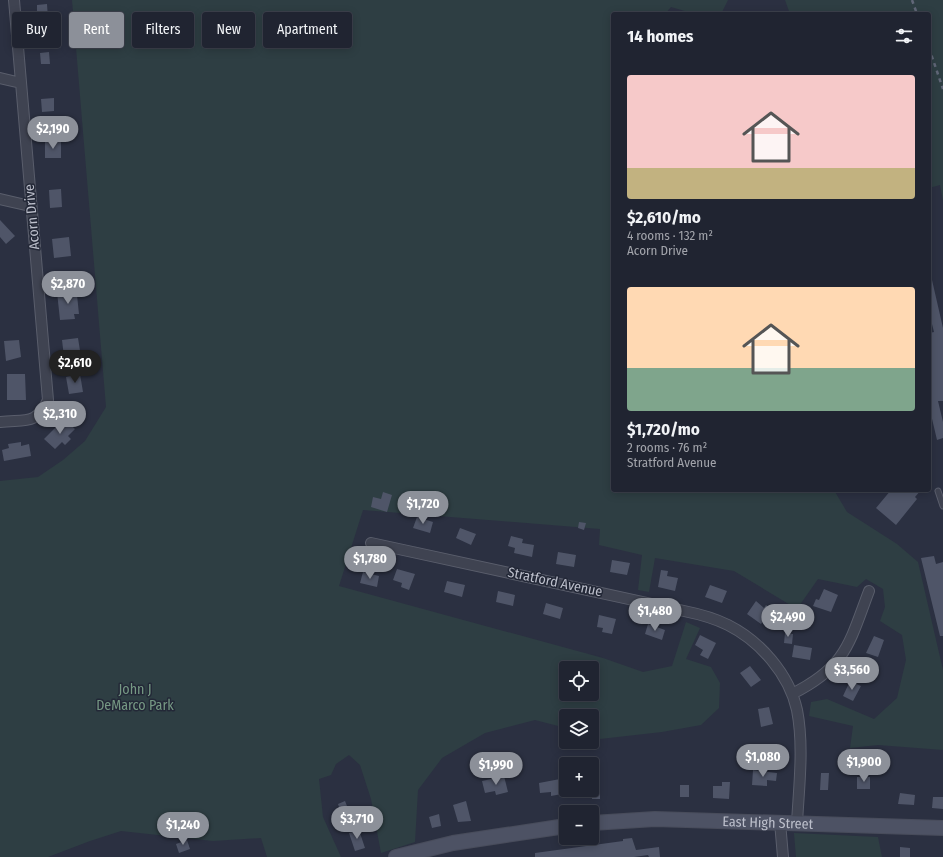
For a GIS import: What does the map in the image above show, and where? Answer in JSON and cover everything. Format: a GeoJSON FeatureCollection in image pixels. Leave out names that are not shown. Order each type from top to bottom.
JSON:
{"type":"FeatureCollection","features":[{"type":"Feature","properties":{"kind":"main road","name":"East High Street"},"geometry":{"type":"LineString","coordinates":[[599,823],[655,819],[797,822],[943,828]]}},
{"type":"Feature","properties":{"kind":"main road"},"geometry":{"type":"LineString","coordinates":[[396,857],[453,843],[559,827]]}},
{"type":"Feature","properties":{"kind":"street","name":"Acorn Drive"},"geometry":{"type":"LineString","coordinates":[[0,422],[18,422],[33,419],[43,411],[48,400],[30,206],[14,0]]}},
{"type":"Feature","properties":{"kind":"street"},"geometry":{"type":"LineString","coordinates":[[0,78],[21,83]]}},
{"type":"Feature","properties":{"kind":"street"},"geometry":{"type":"LineString","coordinates":[[0,199],[30,206]]}},
{"type":"Feature","properties":{"kind":"street","name":"Stratford Avenue"},"geometry":{"type":"LineString","coordinates":[[371,542],[613,594],[714,619],[739,632],[763,651],[780,671],[792,694],[797,710],[800,739],[797,822]]}},
{"type":"Feature","properties":{"kind":"street"},"geometry":{"type":"LineString","coordinates":[[792,694],[820,678],[841,657],[851,640],[870,591]]}},
{"type":"Feature","properties":{"kind":"street"},"geometry":{"type":"LineString","coordinates":[[780,822],[784,857]]}},
{"type":"Feature","properties":{"kind":"lane"},"geometry":{"type":"LineString","coordinates":[[938,491],[943,506]]}},
{"type":"Feature","properties":{"kind":"green space","name":"John J DeMarco Park"},"geometry":{"type":"Polygon","coordinates":[[[72,0],[728,0],[722,12],[688,12],[671,7],[667,12],[611,12],[611,492],[835,492],[847,512],[897,544],[918,562],[943,670],[943,750],[878,745],[850,748],[853,726],[809,716],[811,702],[827,699],[874,719],[897,698],[906,660],[902,635],[880,621],[885,607],[883,589],[866,579],[857,587],[818,579],[797,609],[734,571],[655,558],[649,592],[638,590],[642,555],[599,545],[600,529],[363,510],[339,586],[603,658],[643,672],[672,666],[686,622],[700,628],[686,659],[711,667],[720,683],[719,708],[701,725],[662,732],[600,739],[599,709],[559,709],[559,726],[535,720],[485,733],[442,758],[418,790],[415,842],[381,853],[371,799],[360,765],[349,755],[336,764],[331,775],[319,779],[323,817],[341,857],[267,857],[261,838],[213,841],[121,831],[48,857],[0,857],[0,481],[38,477],[63,460],[85,441],[106,407],[76,48],[124,48],[124,12],[73,12],[72,0]]]}},
{"type":"Feature","properties":{"kind":"green space"},"geometry":{"type":"Polygon","coordinates":[[[785,0],[943,0],[943,201],[940,185],[931,187],[931,12],[789,12],[785,0]]]}},
{"type":"Feature","properties":{"kind":"green space"},"geometry":{"type":"Polygon","coordinates":[[[794,833],[878,837],[882,857],[796,857],[794,833]]]}},
{"type":"Feature","properties":{"kind":"building"},"geometry":{"type":"Polygon","coordinates":[[[47,4],[48,12],[37,12],[37,5],[47,4]]]}},
{"type":"Feature","properties":{"kind":"building"},"geometry":{"type":"Polygon","coordinates":[[[49,52],[50,64],[41,64],[40,53],[49,52]]]}},
{"type":"Feature","properties":{"kind":"building"},"geometry":{"type":"Polygon","coordinates":[[[54,98],[54,111],[42,112],[41,99],[54,98]]]}},
{"type":"Feature","properties":{"kind":"building"},"geometry":{"type":"Polygon","coordinates":[[[45,141],[61,141],[61,158],[45,158],[45,141]]]}},
{"type":"Feature","properties":{"kind":"building"},"geometry":{"type":"Polygon","coordinates":[[[61,189],[62,207],[50,208],[49,190],[61,189]]]}},
{"type":"Feature","properties":{"kind":"building"},"geometry":{"type":"Polygon","coordinates":[[[0,220],[15,236],[6,244],[0,237],[0,220]]]}},
{"type":"Feature","properties":{"kind":"building"},"geometry":{"type":"Polygon","coordinates":[[[69,237],[71,256],[54,258],[52,239],[69,237]]]}},
{"type":"Feature","properties":{"kind":"building"},"geometry":{"type":"Polygon","coordinates":[[[931,280],[943,328],[943,401],[938,401],[943,422],[943,438],[937,440],[931,414],[931,333],[934,332],[931,320],[931,280]]]}},
{"type":"Feature","properties":{"kind":"building"},"geometry":{"type":"Polygon","coordinates":[[[72,291],[72,295],[77,295],[79,314],[74,314],[75,319],[60,320],[57,292],[72,291]]]}},
{"type":"Feature","properties":{"kind":"building"},"geometry":{"type":"Polygon","coordinates":[[[78,338],[81,357],[64,357],[62,340],[78,338]]]}},
{"type":"Feature","properties":{"kind":"building"},"geometry":{"type":"Polygon","coordinates":[[[19,340],[21,357],[6,361],[4,341],[19,340]]]}},
{"type":"Feature","properties":{"kind":"building"},"geometry":{"type":"Polygon","coordinates":[[[7,374],[25,374],[26,400],[7,400],[7,374]]]}},
{"type":"Feature","properties":{"kind":"building"},"geometry":{"type":"Polygon","coordinates":[[[80,374],[83,392],[69,394],[66,377],[80,374]]]}},
{"type":"Feature","properties":{"kind":"building"},"geometry":{"type":"Polygon","coordinates":[[[64,419],[75,429],[68,436],[71,439],[65,445],[62,442],[55,449],[44,439],[64,419]]]}},
{"type":"Feature","properties":{"kind":"building"},"geometry":{"type":"Polygon","coordinates":[[[21,442],[21,446],[29,444],[31,456],[4,461],[2,450],[9,448],[8,444],[21,442]]]}},
{"type":"Feature","properties":{"kind":"building"},"geometry":{"type":"Polygon","coordinates":[[[383,492],[392,495],[387,512],[371,507],[373,497],[381,499],[383,492]]]}},
{"type":"Feature","properties":{"kind":"building"},"geometry":{"type":"Polygon","coordinates":[[[889,492],[919,492],[915,497],[917,499],[896,525],[876,508],[889,492]]]}},
{"type":"Feature","properties":{"kind":"building"},"geometry":{"type":"Polygon","coordinates":[[[417,517],[433,522],[430,533],[413,528],[417,517]]]}},
{"type":"Feature","properties":{"kind":"building"},"geometry":{"type":"Polygon","coordinates":[[[579,522],[586,523],[584,530],[578,528],[579,522]]]}},
{"type":"Feature","properties":{"kind":"building"},"geometry":{"type":"Polygon","coordinates":[[[460,528],[476,534],[471,545],[456,538],[460,528]]]}},
{"type":"Feature","properties":{"kind":"building"},"geometry":{"type":"Polygon","coordinates":[[[511,536],[523,539],[522,543],[534,545],[532,557],[514,553],[515,548],[508,546],[511,536]]]}},
{"type":"Feature","properties":{"kind":"building"},"geometry":{"type":"Polygon","coordinates":[[[558,552],[576,555],[574,567],[556,564],[558,552]]]}},
{"type":"Feature","properties":{"kind":"building"},"geometry":{"type":"Polygon","coordinates":[[[934,556],[936,564],[943,562],[943,636],[940,636],[921,558],[934,556]]]}},
{"type":"Feature","properties":{"kind":"building"},"geometry":{"type":"Polygon","coordinates":[[[612,560],[630,563],[627,575],[610,572],[612,560]]]}},
{"type":"Feature","properties":{"kind":"building"},"geometry":{"type":"Polygon","coordinates":[[[397,569],[415,574],[409,590],[401,587],[402,583],[393,580],[397,569]]]}},
{"type":"Feature","properties":{"kind":"building"},"geometry":{"type":"Polygon","coordinates":[[[661,570],[668,571],[667,576],[678,578],[675,591],[658,587],[661,570]]]}},
{"type":"Feature","properties":{"kind":"building"},"geometry":{"type":"Polygon","coordinates":[[[363,572],[379,576],[377,587],[360,583],[363,572]]]}},
{"type":"Feature","properties":{"kind":"building"},"geometry":{"type":"Polygon","coordinates":[[[447,581],[465,585],[462,597],[444,592],[447,581]]]}},
{"type":"Feature","properties":{"kind":"building"},"geometry":{"type":"Polygon","coordinates":[[[710,585],[727,591],[722,603],[705,597],[710,585]]]}},
{"type":"Feature","properties":{"kind":"building"},"geometry":{"type":"Polygon","coordinates":[[[824,589],[838,595],[831,612],[813,606],[816,599],[819,600],[824,589]]]}},
{"type":"Feature","properties":{"kind":"building"},"geometry":{"type":"Polygon","coordinates":[[[498,591],[515,595],[513,606],[496,602],[498,591]]]}},
{"type":"Feature","properties":{"kind":"building"},"geometry":{"type":"Polygon","coordinates":[[[756,601],[764,608],[766,605],[772,610],[761,624],[747,614],[756,601]]]}},
{"type":"Feature","properties":{"kind":"building"},"geometry":{"type":"Polygon","coordinates":[[[546,603],[563,608],[560,619],[543,614],[546,603]]]}},
{"type":"Feature","properties":{"kind":"building"},"geometry":{"type":"Polygon","coordinates":[[[599,615],[616,619],[612,634],[602,632],[603,628],[597,627],[599,615]]]}},
{"type":"Feature","properties":{"kind":"building"},"geometry":{"type":"Polygon","coordinates":[[[648,624],[665,630],[662,640],[645,634],[648,624]]]}},
{"type":"Feature","properties":{"kind":"building"},"geometry":{"type":"Polygon","coordinates":[[[785,633],[793,634],[792,644],[784,643],[785,633]]]}},
{"type":"Feature","properties":{"kind":"building"},"geometry":{"type":"Polygon","coordinates":[[[700,635],[716,643],[708,659],[700,655],[703,650],[695,645],[700,635]]]}},
{"type":"Feature","properties":{"kind":"building"},"geometry":{"type":"Polygon","coordinates":[[[874,636],[884,640],[878,657],[866,653],[874,636]]]}},
{"type":"Feature","properties":{"kind":"building"},"geometry":{"type":"Polygon","coordinates":[[[794,645],[812,648],[810,660],[792,657],[794,645]]]}},
{"type":"Feature","properties":{"kind":"building"},"geometry":{"type":"Polygon","coordinates":[[[750,666],[761,680],[751,687],[740,673],[750,666]]]}},
{"type":"Feature","properties":{"kind":"building"},"geometry":{"type":"Polygon","coordinates":[[[850,681],[861,686],[853,701],[843,696],[850,681]]]}},
{"type":"Feature","properties":{"kind":"building"},"geometry":{"type":"Polygon","coordinates":[[[769,707],[773,724],[761,727],[758,709],[769,707]]]}},
{"type":"Feature","properties":{"kind":"building"},"geometry":{"type":"Polygon","coordinates":[[[753,770],[777,773],[776,781],[767,780],[767,786],[752,785],[753,770]]]}},
{"type":"Feature","properties":{"kind":"building"},"geometry":{"type":"Polygon","coordinates":[[[821,773],[829,773],[828,790],[820,790],[821,773]]]}},
{"type":"Feature","properties":{"kind":"building"},"geometry":{"type":"Polygon","coordinates":[[[504,776],[508,792],[496,795],[495,791],[485,793],[482,781],[504,776]]]}},
{"type":"Feature","properties":{"kind":"building"},"geometry":{"type":"Polygon","coordinates":[[[857,777],[870,777],[870,789],[857,789],[857,777]]]}},
{"type":"Feature","properties":{"kind":"building"},"geometry":{"type":"Polygon","coordinates":[[[559,779],[559,795],[551,796],[551,792],[540,793],[539,783],[559,779]]]}},
{"type":"Feature","properties":{"kind":"building"},"geometry":{"type":"Polygon","coordinates":[[[722,782],[730,782],[729,799],[713,798],[713,786],[722,786],[722,782]]]}},
{"type":"Feature","properties":{"kind":"building"},"geometry":{"type":"Polygon","coordinates":[[[680,785],[689,785],[689,797],[680,797],[680,785]]]}},
{"type":"Feature","properties":{"kind":"building"},"geometry":{"type":"Polygon","coordinates":[[[600,786],[600,799],[592,799],[592,797],[599,797],[600,786]]]}},
{"type":"Feature","properties":{"kind":"building"},"geometry":{"type":"Polygon","coordinates":[[[900,793],[915,795],[914,805],[898,804],[900,793]]]}},
{"type":"Feature","properties":{"kind":"building"},"geometry":{"type":"Polygon","coordinates":[[[933,797],[943,797],[943,809],[932,808],[933,797]]]}},
{"type":"Feature","properties":{"kind":"building"},"geometry":{"type":"Polygon","coordinates":[[[345,801],[349,811],[341,813],[338,804],[345,801]]]}},
{"type":"Feature","properties":{"kind":"building"},"geometry":{"type":"Polygon","coordinates":[[[466,801],[471,821],[458,822],[453,805],[466,801]]]}},
{"type":"Feature","properties":{"kind":"building"},"geometry":{"type":"Polygon","coordinates":[[[439,814],[441,826],[432,828],[429,817],[439,814]]]}},
{"type":"Feature","properties":{"kind":"building"},"geometry":{"type":"Polygon","coordinates":[[[359,830],[365,848],[355,851],[349,833],[359,830]]]}},
{"type":"Feature","properties":{"kind":"building"},"geometry":{"type":"Polygon","coordinates":[[[632,838],[636,850],[659,847],[660,857],[649,857],[648,855],[634,857],[535,857],[535,853],[599,845],[623,841],[623,839],[632,838]]]}},
{"type":"Feature","properties":{"kind":"building"},"geometry":{"type":"Polygon","coordinates":[[[187,840],[190,849],[179,853],[176,844],[187,840]]]}},
{"type":"Feature","properties":{"kind":"building"},"geometry":{"type":"Polygon","coordinates":[[[900,847],[910,848],[910,857],[900,857],[900,847]]]}},
{"type":"Feature","properties":{"kind":"railway"},"geometry":{"type":"LineString","coordinates":[[912,0],[916,12]]}},
{"type":"Feature","properties":{"kind":"railway"},"geometry":{"type":"LineString","coordinates":[[931,54],[943,89]]}}]}
